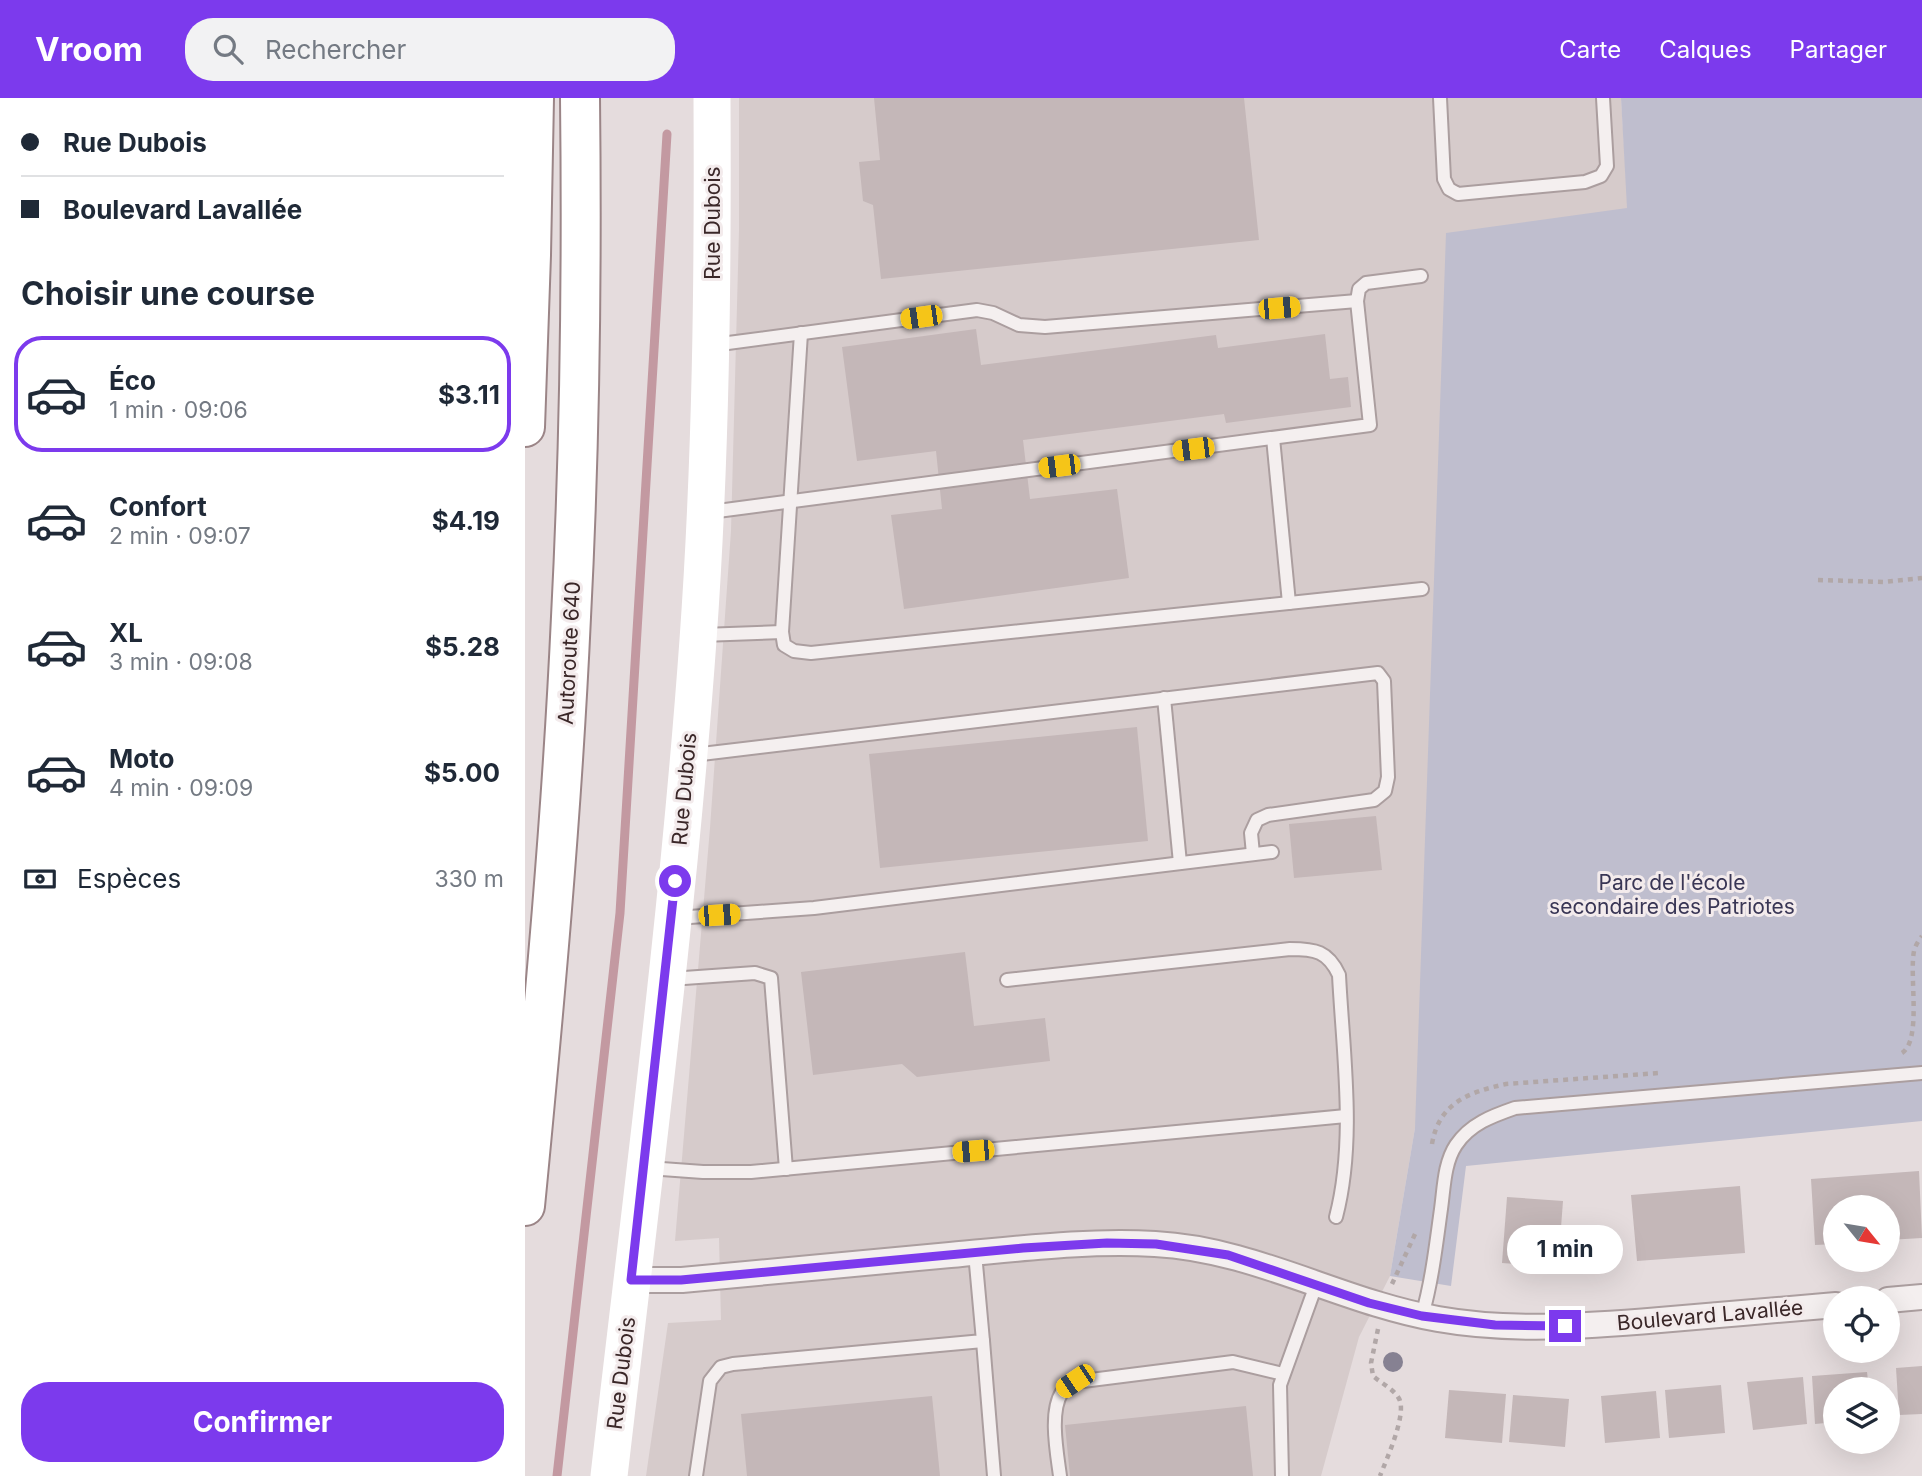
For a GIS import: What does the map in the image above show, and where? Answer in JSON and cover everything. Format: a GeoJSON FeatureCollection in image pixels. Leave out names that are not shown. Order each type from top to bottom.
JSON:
{"type":"FeatureCollection","features":[{"type":"Feature","properties":{"kind":"highway"},"geometry":{"type":"LineString","coordinates":[[525,428],[534,98]]}},
{"type":"Feature","properties":{"kind":"highway","name":"Autoroute 640"},"geometry":{"type":"LineString","coordinates":[[525,1206],[549,954],[572,614],[580,355],[580,98]]}},
{"type":"Feature","properties":{"kind":"highway"},"geometry":{"type":"LineString","coordinates":[[580,355],[605,98]]}},
{"type":"Feature","properties":{"kind":"street","name":"Rue Dubois"},"geometry":{"type":"LineString","coordinates":[[609,1476],[666,979],[698,635],[711,345],[712,98]]}},
{"type":"Feature","properties":{"kind":"street","name":"Boulevard Lavallée"},"geometry":{"type":"LineString","coordinates":[[631,1280],[681,1280],[1068,1245],[1124,1243],[1172,1245],[1228,1255],[1385,1308],[1422,1316],[1495,1325],[1565,1326],[1823,1306]]}},
{"type":"Feature","properties":{"kind":"street"},"geometry":{"type":"LineString","coordinates":[[1900,1299],[1922,1297]]}},
{"type":"Feature","properties":{"kind":"lane"},"geometry":{"type":"LineString","coordinates":[[1440,98],[1444,179],[1449,189],[1458,194],[1585,181],[1601,176],[1607,166],[1603,98]]}},
{"type":"Feature","properties":{"kind":"lane"},"geometry":{"type":"LineString","coordinates":[[704,512],[1370,425],[1357,301],[1359,289],[1366,283],[1422,276]]}},
{"type":"Feature","properties":{"kind":"lane"},"geometry":{"type":"LineString","coordinates":[[711,345],[977,310],[993,313],[1019,325],[1045,327],[1357,301]]}},
{"type":"Feature","properties":{"kind":"lane"},"geometry":{"type":"LineString","coordinates":[[801,334],[782,632],[784,645],[794,651],[811,653],[1422,589]]}},
{"type":"Feature","properties":{"kind":"lane"},"geometry":{"type":"LineString","coordinates":[[1273,438],[1289,603]]}},
{"type":"Feature","properties":{"kind":"lane"},"geometry":{"type":"LineString","coordinates":[[698,635],[782,632]]}},
{"type":"Feature","properties":{"kind":"lane"},"geometry":{"type":"LineString","coordinates":[[688,756],[1368,672],[1378,673],[1384,681],[1388,777],[1385,791],[1374,800],[1268,815],[1257,820],[1251,833],[1252,854]]}},
{"type":"Feature","properties":{"kind":"lane"},"geometry":{"type":"LineString","coordinates":[[1164,698],[1180,863]]}},
{"type":"Feature","properties":{"kind":"lane"},"geometry":{"type":"LineString","coordinates":[[672,918],[814,908],[1272,852]]}},
{"type":"Feature","properties":{"kind":"lane"},"geometry":{"type":"LineString","coordinates":[[1007,980],[1280,950],[1306,949],[1322,953],[1332,961],[1339,975],[1346,1116],[1342,1194],[1336,1217]]}},
{"type":"Feature","properties":{"kind":"lane"},"geometry":{"type":"LineString","coordinates":[[666,979],[755,972],[771,978],[786,1169]]}},
{"type":"Feature","properties":{"kind":"lane"},"geometry":{"type":"LineString","coordinates":[[1422,1316],[1430,1284],[1447,1168],[1455,1146],[1470,1130],[1489,1117],[1515,1108],[1922,1073]]}},
{"type":"Feature","properties":{"kind":"lane"},"geometry":{"type":"LineString","coordinates":[[644,1167],[703,1172],[786,1169],[1346,1116]]}},
{"type":"Feature","properties":{"kind":"lane"},"geometry":{"type":"LineString","coordinates":[[975,1253],[994,1476]]}},
{"type":"Feature","properties":{"kind":"lane"},"geometry":{"type":"LineString","coordinates":[[1282,1476],[1280,1398],[1283,1374],[1316,1285]]}},
{"type":"Feature","properties":{"kind":"lane"},"geometry":{"type":"LineString","coordinates":[[696,1476],[710,1381],[721,1367],[983,1341]]}},
{"type":"Feature","properties":{"kind":"lane"},"geometry":{"type":"LineString","coordinates":[[1060,1476],[1055,1430],[1056,1404],[1063,1390],[1075,1381],[1233,1362],[1283,1374]]}},
{"type":"Feature","properties":{"kind":"path"},"geometry":{"type":"LineString","coordinates":[[1818,580],[1884,582],[1922,578]]}},
{"type":"Feature","properties":{"kind":"path"},"geometry":{"type":"LineString","coordinates":[[1896,1056],[1907,1050],[1915,1037],[1914,950],[1922,936]]}},
{"type":"Feature","properties":{"kind":"path"},"geometry":{"type":"LineString","coordinates":[[1431,1150],[1441,1118],[1461,1098],[1482,1089],[1506,1084],[1660,1073]]}},
{"type":"Feature","properties":{"kind":"path"},"geometry":{"type":"LineString","coordinates":[[1396,1277],[1413,1239],[1418,1220]]}},
{"type":"Feature","properties":{"kind":"path"},"geometry":{"type":"LineString","coordinates":[[1375,1339],[1371,1363],[1373,1376],[1398,1395],[1402,1406],[1399,1423],[1380,1476]]}},
{"type":"Feature","properties":{"kind":"shaded area"},"geometry":{"type":"Polygon","coordinates":[[[739,98],[1621,98],[1628,209],[1415,1128],[1390,1276],[1359,1337],[1321,1476],[646,1476],[668,1323],[721,1320],[719,1238],[675,1241],[710,828],[731,531],[739,230],[739,98]]]}},
{"type":"Feature","properties":{"kind":"green space","name":"Parc de l'école secondaire des Patriotes"},"geometry":{"type":"Polygon","coordinates":[[[1621,98],[1922,98],[1922,1121],[1466,1166],[1451,1286],[1390,1276],[1415,1128],[1446,233],[1627,208],[1621,98]]]}},
{"type":"Feature","properties":{"kind":"building"},"geometry":{"type":"Polygon","coordinates":[[[874,98],[1244,98],[1259,240],[881,279],[873,205],[863,201],[859,162],[880,160],[874,98]]]}},
{"type":"Feature","properties":{"kind":"building"},"geometry":{"type":"Polygon","coordinates":[[[976,329],[981,365],[1216,335],[1218,348],[1325,334],[1330,379],[1348,377],[1351,407],[1226,423],[1224,414],[1023,440],[1030,499],[1117,489],[1129,578],[904,609],[891,515],[942,509],[936,451],[857,461],[842,347],[976,329]]]}},
{"type":"Feature","properties":{"kind":"building"},"geometry":{"type":"Polygon","coordinates":[[[1137,727],[1148,841],[880,868],[869,754],[1137,727]]]}},
{"type":"Feature","properties":{"kind":"building"},"geometry":{"type":"Polygon","coordinates":[[[1376,816],[1382,870],[1294,878],[1289,824],[1376,816]]]}},
{"type":"Feature","properties":{"kind":"building"},"geometry":{"type":"Polygon","coordinates":[[[965,952],[974,1026],[1045,1018],[1050,1061],[917,1077],[902,1064],[813,1075],[801,972],[965,952]]]}},
{"type":"Feature","properties":{"kind":"building"},"geometry":{"type":"Polygon","coordinates":[[[1919,1171],[1922,1238],[1901,1239],[1901,1195],[1823,1195],[1823,1245],[1815,1245],[1811,1179],[1919,1171]]]}},
{"type":"Feature","properties":{"kind":"building"},"geometry":{"type":"Polygon","coordinates":[[[1740,1186],[1745,1253],[1637,1261],[1631,1195],[1740,1186]]]}},
{"type":"Feature","properties":{"kind":"building"},"geometry":{"type":"Polygon","coordinates":[[[1507,1197],[1563,1201],[1558,1267],[1502,1263],[1507,1197]]]}},
{"type":"Feature","properties":{"kind":"building"},"geometry":{"type":"Polygon","coordinates":[[[1922,1366],[1922,1414],[1900,1415],[1900,1377],[1897,1377],[1896,1368],[1922,1366]]]}},
{"type":"Feature","properties":{"kind":"building"},"geometry":{"type":"Polygon","coordinates":[[[1867,1372],[1868,1377],[1823,1377],[1823,1423],[1815,1424],[1812,1376],[1867,1372]]]}},
{"type":"Feature","properties":{"kind":"building"},"geometry":{"type":"Polygon","coordinates":[[[1803,1377],[1807,1424],[1753,1430],[1747,1382],[1803,1377]]]}},
{"type":"Feature","properties":{"kind":"building"},"geometry":{"type":"Polygon","coordinates":[[[1721,1385],[1725,1433],[1669,1438],[1665,1390],[1721,1385]]]}},
{"type":"Feature","properties":{"kind":"building"},"geometry":{"type":"Polygon","coordinates":[[[1449,1390],[1506,1394],[1502,1443],[1445,1438],[1449,1390]]]}},
{"type":"Feature","properties":{"kind":"building"},"geometry":{"type":"Polygon","coordinates":[[[1656,1391],[1660,1438],[1605,1443],[1601,1396],[1656,1391]]]}},
{"type":"Feature","properties":{"kind":"building"},"geometry":{"type":"Polygon","coordinates":[[[1513,1395],[1569,1399],[1565,1447],[1509,1442],[1513,1395]]]}},
{"type":"Feature","properties":{"kind":"building"},"geometry":{"type":"Polygon","coordinates":[[[932,1396],[940,1476],[747,1476],[741,1414],[932,1396]]]}},
{"type":"Feature","properties":{"kind":"building"},"geometry":{"type":"Polygon","coordinates":[[[1246,1406],[1253,1476],[1070,1476],[1065,1425],[1246,1406]]]}},
{"type":"Feature","properties":{"kind":"waterway"},"geometry":{"type":"LineString","coordinates":[[557,1476],[620,913],[667,134]]}},
{"type":"Feature","properties":{"kind":"route"},"geometry":{"type":"LineString","coordinates":[[675,881],[631,1280],[681,1280],[1023,1248],[1156,1244],[1228,1255],[1369,1303],[1440,1320],[1513,1326],[1565,1326]]}}]}
